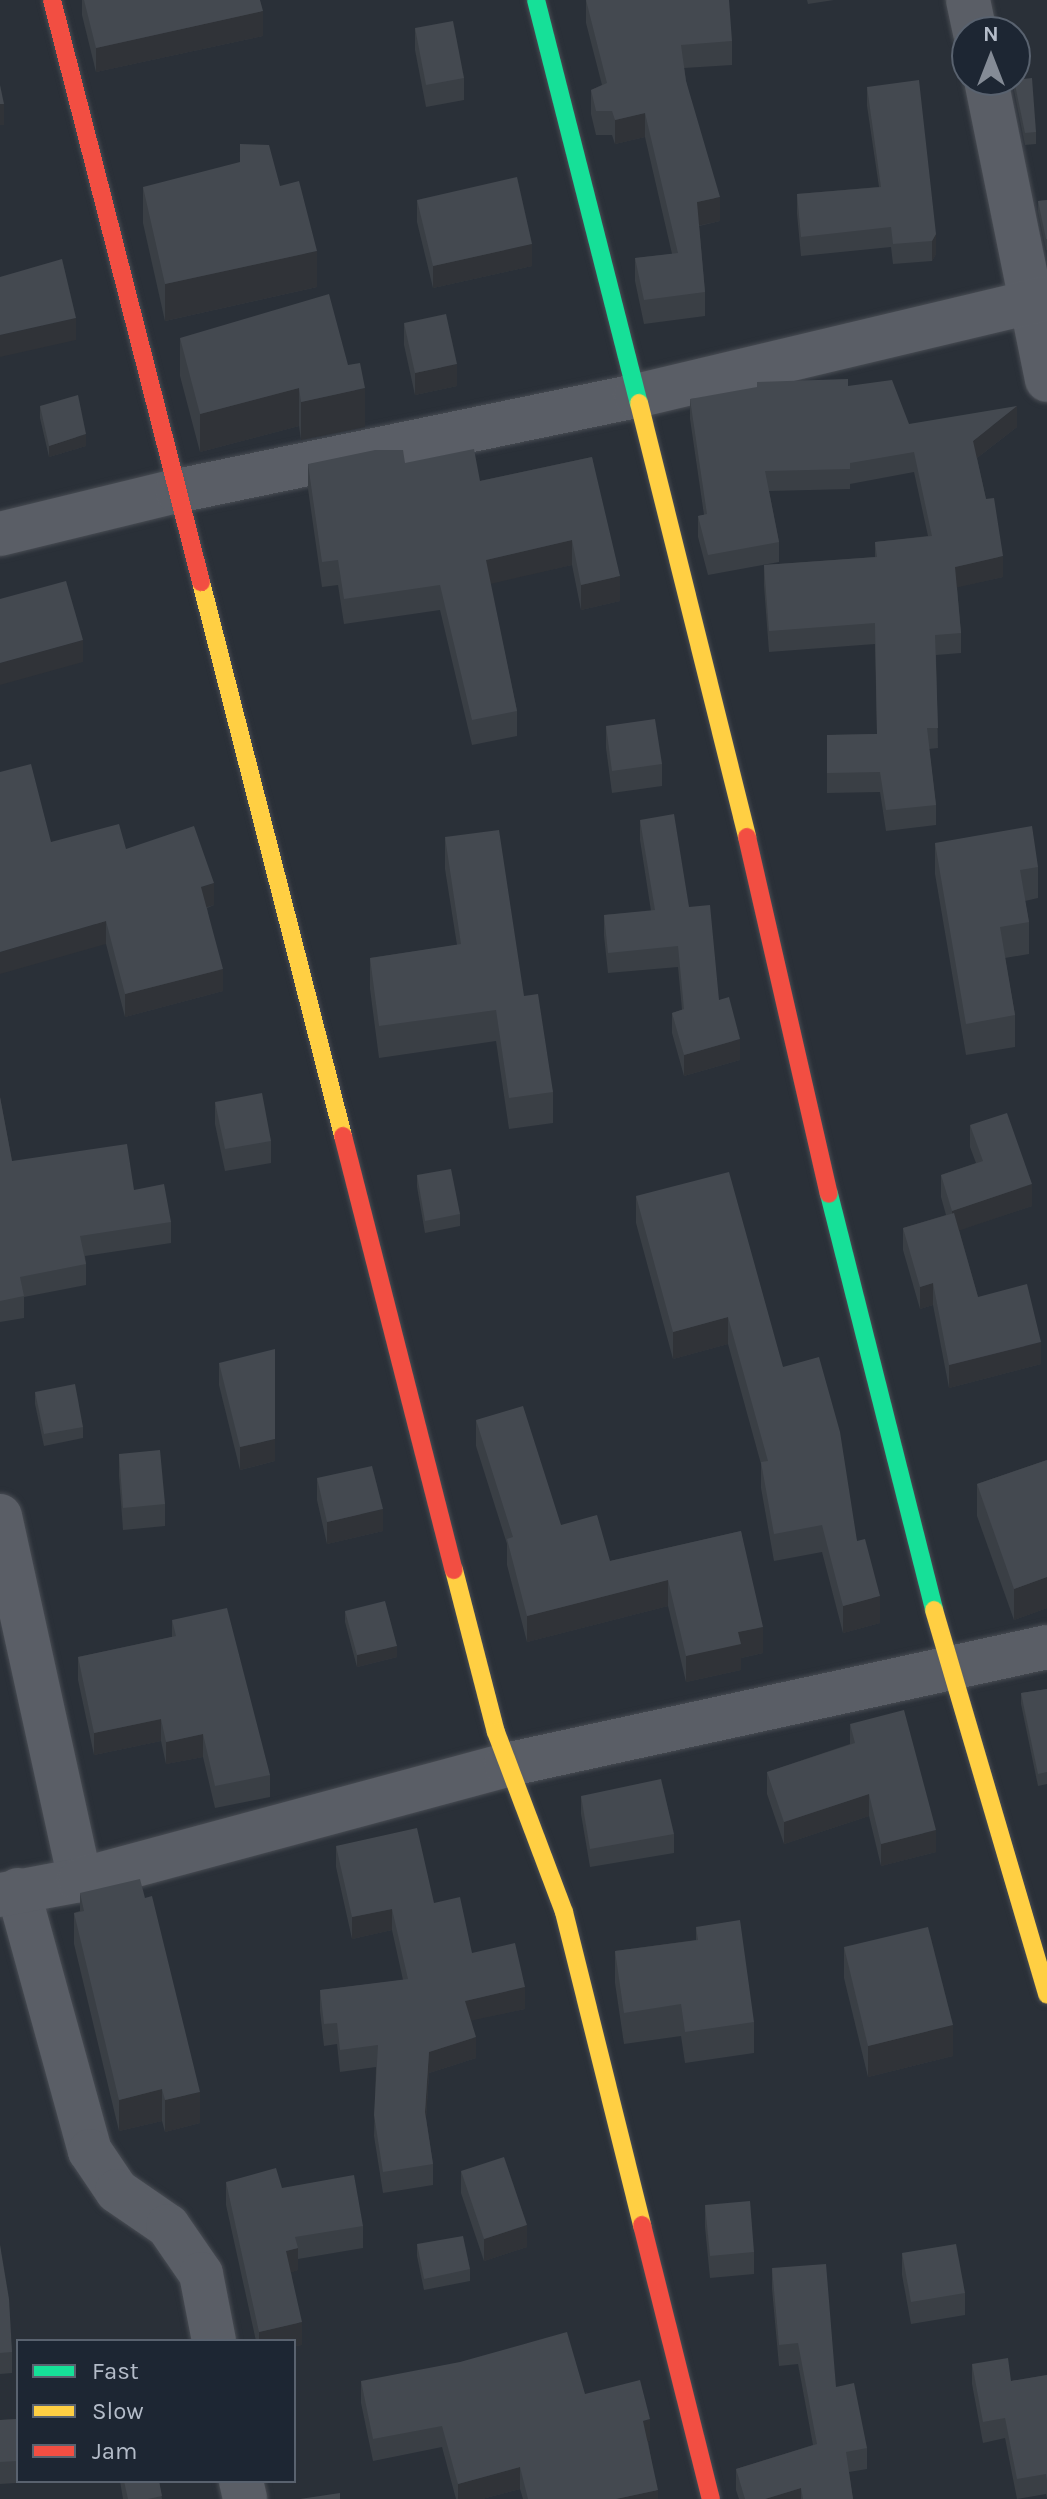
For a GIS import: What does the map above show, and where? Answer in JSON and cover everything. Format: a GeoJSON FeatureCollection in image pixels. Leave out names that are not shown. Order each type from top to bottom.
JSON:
{"type":"FeatureCollection","features":[{"type":"Feature","properties":{"kind":"street"},"geometry":{"type":"LineString","coordinates":[[52,0],[506,1765],[564,1912],[711,2499]]}},
{"type":"Feature","properties":{"kind":"street"},"geometry":{"type":"LineString","coordinates":[[536,0],[727,750],[849,1281],[950,1670],[1047,1995]]}},
{"type":"Feature","properties":{"kind":"street"},"geometry":{"type":"LineString","coordinates":[[990,96],[1039,300],[1047,380]]}},
{"type":"Feature","properties":{"kind":"street"},"geometry":{"type":"LineString","coordinates":[[0,534],[177,491],[636,396],[1039,300]]}},
{"type":"Feature","properties":{"kind":"street"},"geometry":{"type":"LineString","coordinates":[[0,1516],[80,1880]]}},
{"type":"Feature","properties":{"kind":"street"},"geometry":{"type":"LineString","coordinates":[[214,2339],[201,2274],[168,2226],[117,2191],[90,2151],[9,1892],[80,1880],[506,1765],[1047,1647]]}},
{"type":"Feature","properties":{"kind":"building"},"geometry":{"type":"Polygon","coordinates":[[[84,0],[260,0],[263,11],[96,48],[84,0]]]}},
{"type":"Feature","properties":{"kind":"building"},"geometry":{"type":"Polygon","coordinates":[[[586,0],[729,0],[732,41],[681,45],[686,81],[720,197],[697,202],[705,292],[644,300],[635,258],[678,253],[645,113],[615,120],[612,111],[596,111],[591,90],[607,83],[586,0]]]}},
{"type":"Feature","properties":{"kind":"building"},"geometry":{"type":"Polygon","coordinates":[[[453,21],[464,78],[426,85],[415,28],[453,21]]]}},
{"type":"Feature","properties":{"kind":"building"},"geometry":{"type":"Polygon","coordinates":[[[1031,78],[1036,132],[1025,133],[1017,96],[1031,96],[1031,78]]]}},
{"type":"Feature","properties":{"kind":"building"},"geometry":{"type":"Polygon","coordinates":[[[919,80],[936,234],[932,241],[893,244],[891,227],[801,237],[797,194],[881,187],[867,87],[919,80]]]}},
{"type":"Feature","properties":{"kind":"building"},"geometry":{"type":"Polygon","coordinates":[[[240,144],[269,145],[280,186],[299,181],[317,251],[165,284],[143,187],[240,162],[240,144]]]}},
{"type":"Feature","properties":{"kind":"building"},"geometry":{"type":"Polygon","coordinates":[[[517,177],[532,244],[433,266],[417,200],[517,177]]]}},
{"type":"Feature","properties":{"kind":"building"},"geometry":{"type":"Polygon","coordinates":[[[1047,200],[1047,239],[1046,239],[1038,201],[1047,200]]]}},
{"type":"Feature","properties":{"kind":"building"},"geometry":{"type":"Polygon","coordinates":[[[62,259],[76,318],[0,335],[0,277],[62,259]]]}},
{"type":"Feature","properties":{"kind":"building"},"geometry":{"type":"Polygon","coordinates":[[[329,294],[348,365],[360,363],[365,388],[301,402],[299,388],[200,414],[180,338],[329,294]]]}},
{"type":"Feature","properties":{"kind":"building"},"geometry":{"type":"Polygon","coordinates":[[[446,314],[457,364],[415,373],[404,323],[446,314]]]}},
{"type":"Feature","properties":{"kind":"building"},"geometry":{"type":"Polygon","coordinates":[[[848,379],[848,386],[892,380],[909,424],[1017,406],[973,441],[986,499],[994,498],[1003,556],[955,567],[961,633],[935,635],[938,728],[927,728],[936,805],[886,810],[880,772],[827,773],[827,735],[877,734],[875,623],[769,631],[764,565],[877,557],[875,542],[932,536],[914,452],[850,463],[850,469],[765,471],[779,542],[708,555],[698,516],[707,514],[690,399],[757,387],[757,382],[848,379]]]}},
{"type":"Feature","properties":{"kind":"building"},"geometry":{"type":"Polygon","coordinates":[[[78,395],[86,434],[49,446],[40,406],[78,395]]]}},
{"type":"Feature","properties":{"kind":"building"},"geometry":{"type":"Polygon","coordinates":[[[474,449],[480,481],[592,457],[620,576],[581,585],[572,540],[486,560],[517,711],[472,720],[440,585],[344,599],[338,560],[322,562],[308,464],[375,450],[403,450],[405,463],[474,449]]]}},
{"type":"Feature","properties":{"kind":"building"},"geometry":{"type":"Polygon","coordinates":[[[66,581],[83,640],[0,663],[0,599],[66,581]]]}},
{"type":"Feature","properties":{"kind":"building"},"geometry":{"type":"Polygon","coordinates":[[[655,719],[662,764],[612,771],[606,726],[655,719]]]}},
{"type":"Feature","properties":{"kind":"building"},"geometry":{"type":"Polygon","coordinates":[[[31,764],[51,842],[119,824],[126,849],[194,826],[214,883],[201,887],[223,969],[125,994],[106,921],[0,952],[0,772],[31,764]]]}},
{"type":"Feature","properties":{"kind":"building"},"geometry":{"type":"Polygon","coordinates":[[[674,814],[689,907],[710,905],[719,1000],[729,997],[740,1039],[684,1055],[672,1013],[684,1009],[678,946],[608,953],[604,915],[655,910],[640,820],[674,814]]]}},
{"type":"Feature","properties":{"kind":"building"},"geometry":{"type":"Polygon","coordinates":[[[1032,826],[1038,867],[1020,870],[1029,922],[1000,927],[1015,1015],[966,1024],[935,843],[1032,826]]]}},
{"type":"Feature","properties":{"kind":"building"},"geometry":{"type":"Polygon","coordinates":[[[499,830],[524,996],[538,994],[553,1092],[509,1098],[496,1010],[379,1026],[370,958],[461,944],[445,837],[499,830]]]}},
{"type":"Feature","properties":{"kind":"building"},"geometry":{"type":"Polygon","coordinates":[[[262,1093],[271,1141],[225,1149],[215,1102],[262,1093]]]}},
{"type":"Feature","properties":{"kind":"building"},"geometry":{"type":"Polygon","coordinates":[[[0,1097],[12,1161],[127,1144],[134,1190],[164,1184],[171,1222],[80,1236],[86,1264],[20,1277],[24,1296],[0,1301],[0,1097]]]}},
{"type":"Feature","properties":{"kind":"building"},"geometry":{"type":"Polygon","coordinates":[[[1007,1113],[1032,1184],[952,1211],[941,1175],[983,1161],[970,1125],[1007,1113]]]}},
{"type":"Feature","properties":{"kind":"building"},"geometry":{"type":"Polygon","coordinates":[[[451,1169],[460,1214],[425,1221],[417,1175],[451,1169]]]}},
{"type":"Feature","properties":{"kind":"building"},"geometry":{"type":"Polygon","coordinates":[[[729,1172],[783,1367],[819,1357],[840,1432],[857,1541],[865,1539],[880,1596],[843,1606],[822,1525],[774,1534],[761,1462],[768,1461],[728,1317],[673,1332],[636,1196],[729,1172]]]}},
{"type":"Feature","properties":{"kind":"building"},"geometry":{"type":"Polygon","coordinates":[[[954,1213],[978,1297],[1027,1284],[1041,1342],[949,1365],[933,1283],[920,1287],[903,1228],[954,1213]]]}},
{"type":"Feature","properties":{"kind":"building"},"geometry":{"type":"Polygon","coordinates":[[[275,1349],[275,1439],[240,1447],[219,1363],[275,1349]]]}},
{"type":"Feature","properties":{"kind":"building"},"geometry":{"type":"Polygon","coordinates":[[[75,1384],[83,1427],[44,1434],[35,1392],[75,1384]]]}},
{"type":"Feature","properties":{"kind":"building"},"geometry":{"type":"Polygon","coordinates":[[[523,1406],[561,1525],[597,1515],[610,1561],[741,1531],[763,1627],[738,1632],[741,1644],[686,1656],[668,1580],[527,1616],[507,1539],[513,1537],[476,1420],[523,1406]]]}},
{"type":"Feature","properties":{"kind":"building"},"geometry":{"type":"Polygon","coordinates":[[[160,1450],[165,1504],[123,1508],[119,1454],[160,1450]]]}},
{"type":"Feature","properties":{"kind":"building"},"geometry":{"type":"Polygon","coordinates":[[[1047,1460],[1047,1577],[1014,1589],[977,1484],[1047,1460]]]}},
{"type":"Feature","properties":{"kind":"building"},"geometry":{"type":"Polygon","coordinates":[[[372,1466],[383,1509],[327,1522],[317,1478],[372,1466]]]}},
{"type":"Feature","properties":{"kind":"building"},"geometry":{"type":"Polygon","coordinates":[[[385,1601],[397,1646],[357,1655],[345,1611],[385,1601]]]}},
{"type":"Feature","properties":{"kind":"building"},"geometry":{"type":"Polygon","coordinates":[[[227,1608],[270,1775],[215,1786],[203,1734],[166,1742],[161,1719],[94,1733],[78,1657],[176,1636],[172,1620],[227,1608]]]}},
{"type":"Feature","properties":{"kind":"building"},"geometry":{"type":"Polygon","coordinates":[[[1047,1689],[1047,1772],[1038,1774],[1021,1693],[1047,1689]]]}},
{"type":"Feature","properties":{"kind":"building"},"geometry":{"type":"Polygon","coordinates":[[[904,1710],[936,1830],[881,1844],[869,1794],[784,1822],[767,1772],[855,1743],[850,1724],[904,1710]]]}},
{"type":"Feature","properties":{"kind":"building"},"geometry":{"type":"Polygon","coordinates":[[[661,1779],[674,1834],[590,1849],[581,1796],[661,1779]]]}},
{"type":"Feature","properties":{"kind":"building"},"geometry":{"type":"Polygon","coordinates":[[[417,1828],[434,1903],[460,1897],[472,1953],[515,1943],[525,1987],[465,2001],[476,2037],[429,2052],[425,2112],[433,2164],[383,2172],[374,2115],[378,2045],[340,2050],[337,2023],[324,2024],[320,1990],[408,1979],[392,1909],[352,1917],[336,1846],[417,1828]]]}},
{"type":"Feature","properties":{"kind":"building"},"geometry":{"type":"Polygon","coordinates":[[[140,1879],[145,1898],[152,1896],[200,2092],[165,2100],[162,2089],[119,2100],[74,1913],[84,1911],[80,1893],[140,1879]]]}},
{"type":"Feature","properties":{"kind":"building"},"geometry":{"type":"Polygon","coordinates":[[[740,1920],[754,2022],[685,2032],[681,2004],[624,2013],[615,1951],[698,1940],[696,1927],[740,1920]]]}},
{"type":"Feature","properties":{"kind":"building"},"geometry":{"type":"Polygon","coordinates":[[[928,1927],[953,2025],[868,2046],[844,1947],[928,1927]]]}},
{"type":"Feature","properties":{"kind":"building"},"geometry":{"type":"Polygon","coordinates":[[[504,2157],[527,2225],[484,2239],[461,2171],[504,2157]]]}},
{"type":"Feature","properties":{"kind":"building"},"geometry":{"type":"Polygon","coordinates":[[[276,2168],[282,2188],[354,2175],[363,2226],[295,2237],[298,2248],[286,2251],[302,2322],[259,2332],[226,2182],[276,2168]]]}},
{"type":"Feature","properties":{"kind":"building"},"geometry":{"type":"Polygon","coordinates":[[[750,2201],[754,2252],[710,2256],[705,2205],[750,2201]]]}},
{"type":"Feature","properties":{"kind":"building"},"geometry":{"type":"Polygon","coordinates":[[[463,2236],[470,2269],[424,2279],[417,2244],[463,2236]]]}},
{"type":"Feature","properties":{"kind":"building"},"geometry":{"type":"Polygon","coordinates":[[[956,2244],[965,2293],[911,2302],[902,2253],[956,2244]]]}},
{"type":"Feature","properties":{"kind":"building"},"geometry":{"type":"Polygon","coordinates":[[[0,2245],[9,2299],[12,2352],[0,2353],[0,2245]]]}},
{"type":"Feature","properties":{"kind":"building"},"geometry":{"type":"Polygon","coordinates":[[[826,2264],[836,2387],[854,2383],[867,2448],[846,2452],[853,2499],[803,2499],[801,2488],[765,2499],[745,2499],[736,2469],[817,2444],[798,2343],[779,2345],[772,2268],[826,2264]]]}},
{"type":"Feature","properties":{"kind":"building"},"geometry":{"type":"Polygon","coordinates":[[[567,2332],[585,2394],[640,2380],[650,2419],[643,2421],[658,2490],[616,2499],[528,2499],[520,2467],[458,2484],[442,2426],[373,2439],[361,2381],[460,2362],[567,2332]]]}},
{"type":"Feature","properties":{"kind":"building"},"geometry":{"type":"Polygon","coordinates":[[[1008,2358],[1011,2381],[1047,2375],[1047,2481],[1046,2474],[1017,2479],[1005,2418],[983,2422],[972,2364],[1008,2358]]]}},
{"type":"Feature","properties":{"kind":"building"},"geometry":{"type":"Polygon","coordinates":[[[16,2419],[16,2461],[0,2462],[0,2420],[16,2419]]]}},
{"type":"Feature","properties":{"kind":"building"},"geometry":{"type":"Polygon","coordinates":[[[124,2483],[159,2483],[162,2496],[128,2499],[124,2483]]]}},
{"type":"Feature","properties":{"kind":"building"},"geometry":{"type":"Polygon","coordinates":[[[340,2493],[340,2499],[300,2499],[340,2493]]]}},
{"type":"Feature","properties":{"kind":"traffic: fast"},"geometry":{"type":"LineString","coordinates":[[536,0],[639,403]]}},
{"type":"Feature","properties":{"kind":"traffic: fast"},"geometry":{"type":"LineString","coordinates":[[829,1194],[934,1610]]}},
{"type":"Feature","properties":{"kind":"traffic: slow"},"geometry":{"type":"LineString","coordinates":[[639,403],[747,837]]}},
{"type":"Feature","properties":{"kind":"traffic: slow"},"geometry":{"type":"LineString","coordinates":[[201,582],[343,1136]]}},
{"type":"Feature","properties":{"kind":"traffic: slow"},"geometry":{"type":"LineString","coordinates":[[454,1570],[496,1732],[564,1912],[642,2225]]}},
{"type":"Feature","properties":{"kind":"traffic: slow"},"geometry":{"type":"LineString","coordinates":[[934,1610],[1047,1995]]}},
{"type":"Feature","properties":{"kind":"traffic: jam"},"geometry":{"type":"LineString","coordinates":[[52,0],[201,582]]}},
{"type":"Feature","properties":{"kind":"traffic: jam"},"geometry":{"type":"LineString","coordinates":[[747,837],[829,1194]]}},
{"type":"Feature","properties":{"kind":"traffic: jam"},"geometry":{"type":"LineString","coordinates":[[343,1136],[454,1570]]}},
{"type":"Feature","properties":{"kind":"traffic: jam"},"geometry":{"type":"LineString","coordinates":[[642,2225],[711,2499]]}}]}
